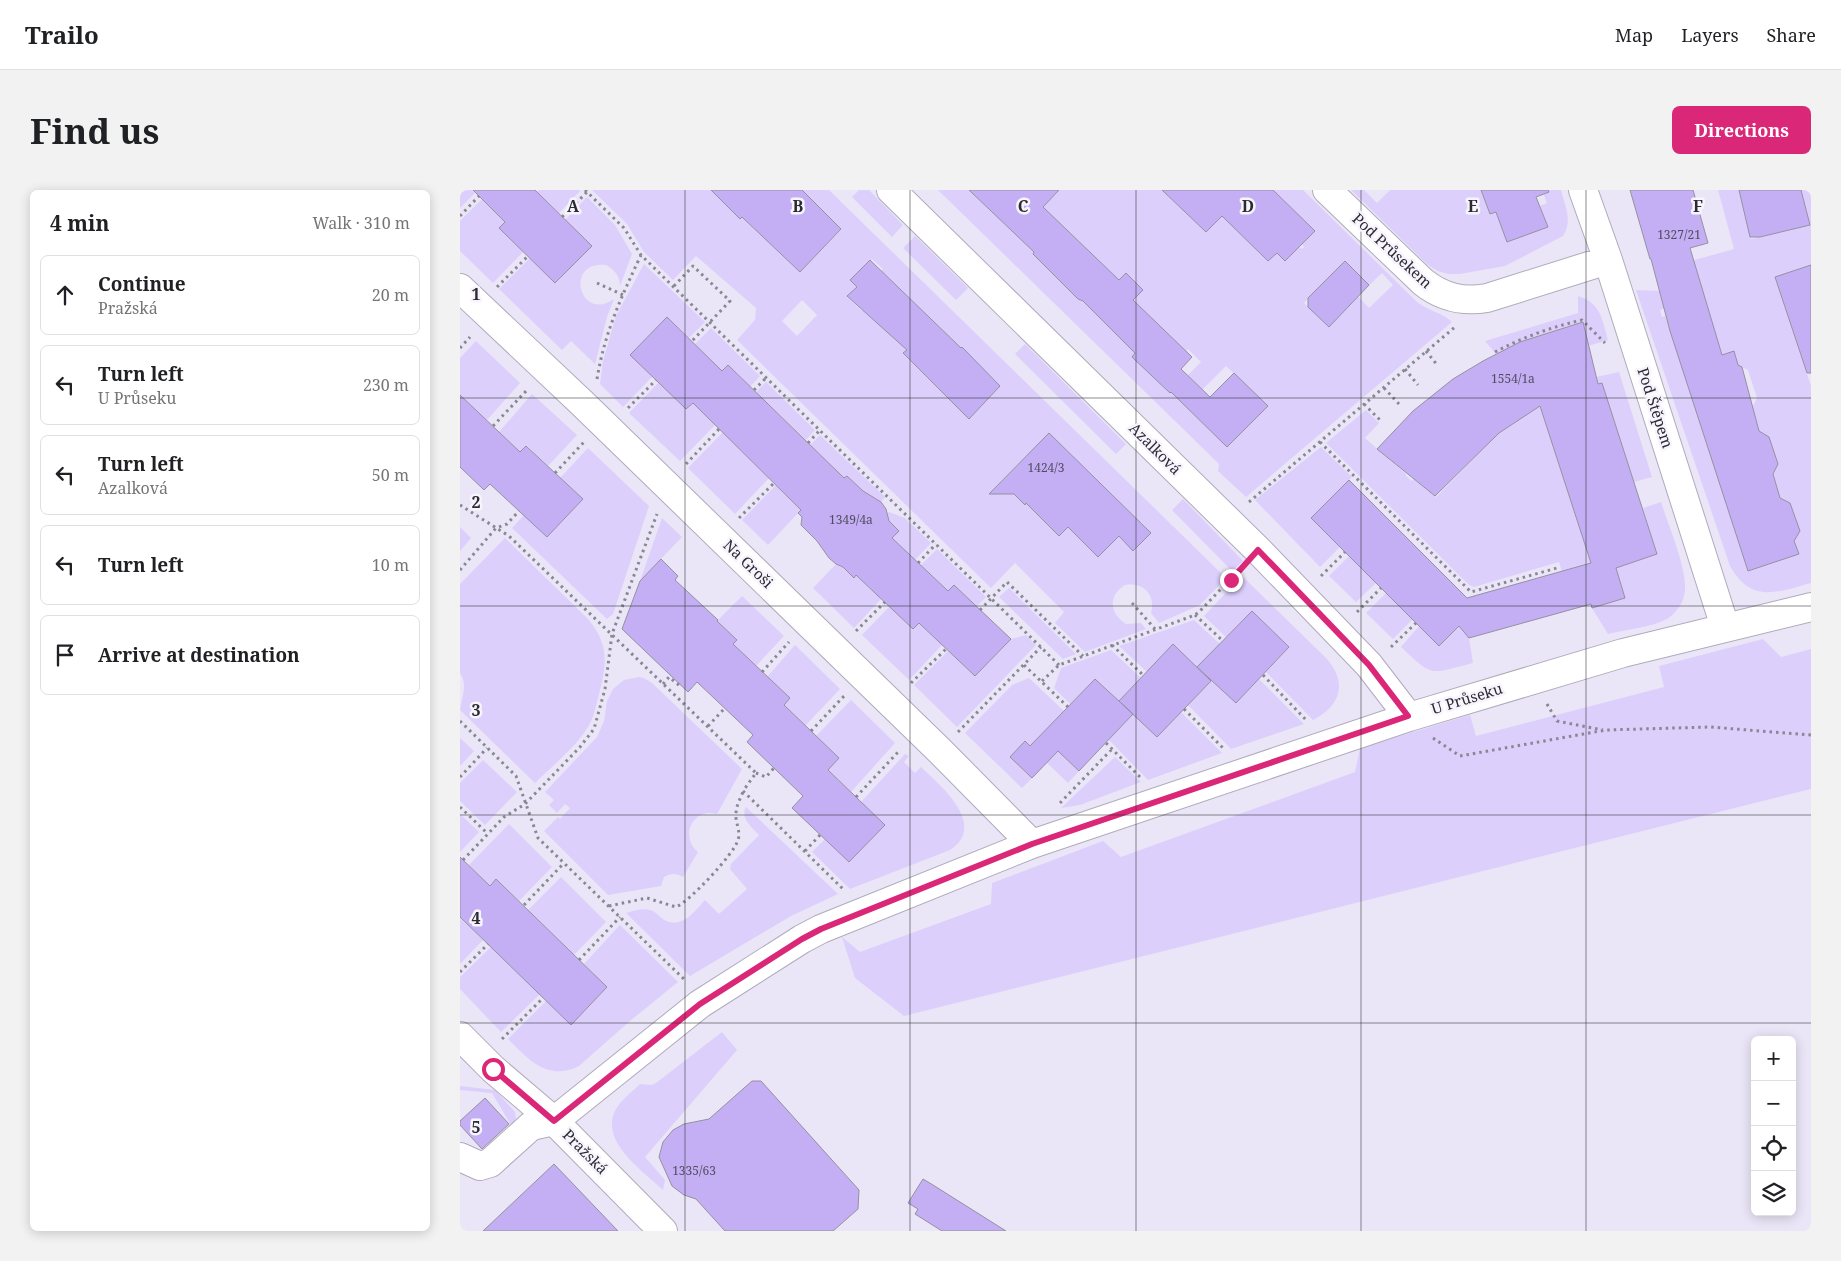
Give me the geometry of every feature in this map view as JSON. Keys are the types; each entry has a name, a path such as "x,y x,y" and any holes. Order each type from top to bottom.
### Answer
{"street":[{"name":"Azalková","path":"891,190 1258,550 1369,665 1408,716"},
{"name":"Pod Průsekem","path":"1327,190 1423,282 1439,294 1456,299 1487,298 1608,260"},
{"name":"Pod Štěpem","path":"1583,190 1608,260 1726,627"},
{"name":"Na Groši","path":"460,288 940,751 1032,844"},
{"name":"U Průseku","path":"554,1121 700,1004 802,939 821,929 1032,844 1408,716 1623,653 1811,607"},
{"name":"Pražská","path":"460,1036 493,1069 554,1121 662,1231"},
{"path":"460,1157 480,1166 485,1165 490,1163 531,1126 554,1121"}],"path":[{"path":"562,217 586,191 624,228 641,255 1059,665"},
{"path":"460,216 479,196"},
{"path":"596,388 606,336 641,255"},
{"path":"494,291 528,256"},
{"path":"674,286 693,266 730,301 692,341"},
{"path":"597,283 623,295"},
{"path":"1244,506 1460,323 1465,300"},
{"path":"1495,352 1521,338 1559,325 1582,320 1602,342"},
{"path":"460,348 474,332"},
{"path":"1426,351 1438,366"},
{"path":"1405,369 1418,385"},
{"path":"754,390 766,378"},
{"path":"622,414 656,380"},
{"path":"493,426 530,386"},
{"path":"1384,388 1399,404"},
{"path":"1364,404 1381,422"},
{"path":"680,470 720,429"},
{"path":"808,443 820,430"},
{"path":"555,473 586,440"},
{"path":"1320,442 1471,592 1557,568"},
{"path":"735,522 774,483"},
{"path":"460,505 509,536 756,772 766,777 774,768"},
{"path":"463,860 504,817 525,804 580,747 594,729 606,689 612,634 659,509"},
{"path":"460,570 496,528 506,524 518,511"},
{"path":"918,563 936,544"},
{"path":"1042,681 1059,665 1195,615 1258,550"},
{"path":"1319,578 1345,552"},
{"path":"980,610 1007,582 1083,656"},
{"path":"1355,614 1381,588"},
{"path":"852,635 885,602"},
{"path":"1132,604 1155,629"},
{"path":"1195,615 1223,641"},
{"path":"1388,649 1416,623"},
{"path":"762,672 793,638"},
{"path":"1112,645 1144,676"},
{"path":"956,734 1041,647"},
{"path":"907,687 946,649"},
{"path":"1024,664 1068,706"},
{"path":"1263,675 1313,727"},
{"path":"663,684 669,677 681,685"},
{"path":"1533,679 1557,721 1606,730"},
{"path":"811,731 849,691"},
{"path":"708,726 725,708"},
{"path":"1184,709 1225,750"},
{"path":"1408,716 1430,736 1460,756 1606,730 1710,727 1811,735"},
{"path":"460,721 516,776 538,838 688,983"},
{"path":"1106,743 1143,780"},
{"path":"856,797 905,745"},
{"path":"460,777 487,748"},
{"path":"1058,806 1112,749"},
{"path":"609,906 647,898 676,907 689,899 732,852 738,841 739,834 736,814 743,791 756,772"},
{"path":"743,791 849,894"},
{"path":"460,807 488,834"},
{"path":"805,851 820,835"},
{"path":"524,906 564,863"},
{"path":"579,960 620,917"},
{"path":"460,972 488,944"},
{"path":"502,1040 543,998"}],"shaded area":[{"path":"460,190 472,190 475,193 460,208"},
{"path":"539,190 580,191 559,213 537,192"},
{"path":"592,190 711,190 740,219 742,217 800,272 842,229 838,231 820,213 822,210 796,190 829,190 1226,578 1200,605 1159,623 1151,613 1152,601 1147,591 1138,586 1125,585 1119,589 1113,599 1116,615 1126,624 1141,623 1146,629 1085,652 1055,623 1064,612 1015,563 991,588 737,340 755,320 756,308 696,256 673,280 644,252 627,224","holes":["872,259 883,269 881,271 925,313 865,308 862,311 847,297 857,287 851,280","802,300 817,315 797,336 782,321","934,322 1000,386 969,419 903,354","1049,434 1073,457 1025,505 1014,494 1001,487 1001,481","1136,519 1098,556 1068,527","1141,522 1151,533 1134,551 1123,540"]},
{"path":"859,190 869,190 903,225 892,237 852,197"},
{"path":"938,190 969,190 1016,235 1055,194 1051,190 1172,190 1167,195 1206,232 1247,190 1303,190 1417,302 1452,322 1246,497 1218,471 1219,464","holes":["1285,202 1315,231 1302,244 1304,247 1302,249 1299,247 1285,261 1277,253","1062,225 1119,280 1126,273 1143,290 1108,325 1083,301 1078,299 1033,254","1345,261 1363,279 1349,294 1353,302 1329,327 1304,303","1382,273 1393,285 1369,308 1358,296","1188,349 1201,362 1170,393 1132,357 1186,351","1226,366 1267,406 1227,447 1186,406"]},
{"path":"1351,190 1364,190 1377,203 1390,190 1483,190 1481,191 1490,214 1496,212 1507,242 1548,227 1540,206 1547,203 1542,190 1561,190 1568,219 1563,236 1505,266 1460,274 1448,274 1428,265"},
{"path":"1718,190 1739,190 1751,239 1810,225 1801,190 1811,190 1811,265 1775,278 1811,386 1811,583 1776,592 1765,592 1747,586 1738,578 1730,566 1636,290 1660,291 1665,308 1660,310 1662,317 1665,316 1670,331 1691,261 1734,249","holes":["1734,352 1738,365 1748,370 1757,398 1752,408 1759,431 1769,437 1778,464 1773,475 1780,498 1790,503 1799,531 1794,541 1799,554 1748,571"]},
{"path":"587,197 615,225 632,254 620,286 616,274 606,265 593,266 585,272 581,280 581,289 585,297 592,303 602,304 614,299 607,317 595,364 571,341 562,350 499,289 530,258 556,283 591,246 565,220"},
{"path":"482,199 505,222 523,252 493,283 460,251 460,221"},
{"path":"915,236 968,288 956,300 903,248"},
{"path":"644,264 705,322 689,338 667,317 653,376 623,407 600,384 603,361 616,316"},
{"path":"1578,296 1586,299 1596,307 1602,319 1608,340 1588,346 1583,323 1520,342 1496,354 1485,341 1578,313"},
{"path":"711,328 760,376 750,387 728,365 722,371 695,344"},
{"path":"476,341 520,383 487,420 460,403 460,358"},
{"path":"1025,344 1126,444 1116,454 1015,354"},
{"path":"1619,372 1652,477 1634,482 1602,383 1598,384 1596,377"},
{"path":"659,382 686,409 693,403 715,425 680,461 629,413"},
{"path":"766,382 815,430 806,440 756,392"},
{"path":"532,394 577,435 548,466 527,446 520,452 499,432"},
{"path":"1539,403 1591,563 1562,572 1559,562 1474,587 1469,585 1326,443 1366,410 1379,423 1365,438 1412,481 1413,479 1436,497 1509,423 1511,425"},
{"path":"723,432 769,478 735,514 688,468"},
{"path":"820,435 885,497 881,502 863,491 847,476 842,480 838,472 810,445"},
{"path":"1321,447 1352,477 1311,518 1340,547 1320,567 1255,500"},
{"path":"588,448 649,506 613,614 607,619 512,528 524,515 547,537 583,499 560,478"},
{"path":"776,485 801,510 768,545 742,520"},
{"path":"1183,499 1243,561 1232,571 1172,510"},
{"path":"1661,502 1682,567 1685,586 1683,600 1675,613 1661,622 1608,634 1592,608 1625,598 1616,568 1657,554 1643,508"},
{"path":"889,512 905,518 931,543 915,560 892,538 899,531 888,520 887,514"},
{"path":"662,518 682,537 640,581"},
{"path":"460,527 471,538 460,551"},
{"path":"505,538 588,619 600,638 605,657 601,687 590,724 570,749 535,783 460,710 464,682 460,673 460,584"},
{"path":"937,549 986,597 977,606 954,585 948,591 921,565"},
{"path":"1349,556 1376,583 1356,602 1329,576"},
{"path":"836,564 843,567 854,578 856,575 881,599 854,628 813,588"},
{"path":"1242,576 1333,667 1339,684 1335,701 1330,708 1313,720 1266,672 1289,647 1252,611 1226,637 1204,616"},
{"path":"1009,588 1076,654 1063,659 999,597"},
{"path":"1386,593 1413,619 1393,639 1366,613"},
{"path":"742,596 784,636 756,666 733,644 737,640 717,621"},
{"path":"889,607 913,629 919,623 942,645 909,680 862,635"},
{"path":"1194,620 1220,644 1197,668 1147,672 1119,646"},
{"path":"1419,626 1459,626 1469,638 1473,663 1440,671 1427,669 1401,647"},
{"path":"1026,635 1036,645 957,727 914,685 948,651 975,676 1011,639"},
{"path":"1763,639 1781,657 1811,649 1811,789 904,1016 855,978 842,937 860,952 991,904 992,883 1103,841 1121,857 1355,772 1360,748 1470,715 1476,736 1664,687 1659,666"},
{"path":"795,645 840,689 805,726 784,705 767,677"},
{"path":"1111,650 1141,678 1119,701 1095,679 1070,704 1054,688 1061,668"},
{"path":"639,677 652,683 742,769 717,814 701,815 691,824 690,838 692,845 698,852 683,877 671,874 664,877 661,886 608,895 544,831 558,817 560,819 570,808 565,804 557,813 549,805 554,800 545,792 597,737 604,721 607,701 613,689 624,680"},
{"path":"1029,678 1064,711 1041,735 1079,771 1068,783 1025,742 1010,757 1032,778 1022,788 965,733 1012,685"},
{"path":"1259,679 1304,724 1231,749 1188,705 1211,680 1236,703"},
{"path":"851,700 895,743 851,792 828,770 816,736"},
{"path":"1181,712 1222,753 1148,780 1109,740 1133,714 1157,737"},
{"path":"460,738 474,751 460,766"},
{"path":"905,754 909,756 904,762 915,773 921,767 939,784 957,806 963,818 964,829 960,840 950,850 850,889 812,852 825,839 849,862 885,825 861,802"},
{"path":"1115,757 1141,782 1080,805 1061,808"},
{"path":"483,760 517,792 485,825 460,801 460,783"},
{"path":"746,807 838,894 791,916 690,976 626,913 647,909 672,923 688,917 705,900 719,914 747,889 730,869 731,864 759,835 746,819"},
{"path":"460,814 479,832 460,852"},
{"path":"509,824 552,867 519,901 496,879 490,886 469,865"},
{"path":"561,877 606,922 574,955 528,910"},
{"path":"460,918 483,940 460,964"},
{"path":"620,925 678,982 579,1066 558,1071 548,1070 539,1066 508,1039 546,1001 571,1025 607,987 584,964"},
{"path":"491,947 540,994 501,1032 460,989 460,977"},
{"path":"722,1032 737,1050 645,1157 665,1180 663,1190 625,1154 618,1144 613,1132 612,1121 616,1109 640,1084 652,1085 656,1083"},
{"path":"460,1086 495,1090 515,1112 516,1121 512,1127 492,1093 460,1090"}],"building":[{"path":"473,190 535,190 592,246 555,283 499,228 505,222"},
{"path":"711,190 802,190 841,229 800,272 742,217 740,219"},
{"path":"969,190 1059,190 1043,207 1119,280 1126,273 1143,290 1133,300 1192,357 1181,369 1210,397 1234,373 1268,406 1227,447 1132,357 1135,353"},
{"path":"1162,190 1273,190 1315,231 1285,261 1277,253 1268,261 1222,216 1206,232"},
{"path":"1481,190 1548,190 1549,192 1536,197 1548,227 1507,242 1496,212 1490,214"},
{"path":"1630,190 1693,190 1708,243 1690,248 1722,355 1734,351 1738,365 1742,367 1759,431 1769,437 1778,464 1773,474 1780,498 1790,503 1800,531 1794,541 1799,554 1748,571 1670,331"},
{"path":"1739,190 1801,190 1810,225 1760,237 1750,237"},
{"path":"870,260 962,347 1000,386 969,419 903,353 907,350 847,296 857,287 850,280"},
{"path":"1345,261 1369,285 1329,327 1308,307 1308,298"},
{"path":"1811,265 1811,373 1807,373 1775,277"},
{"path":"667,317 722,371 728,365 844,478 847,476 863,491 881,502 886,509 889,521 899,531 892,538 948,591 954,585 1011,639 975,676 919,623 913,629 856,575 854,578 843,567 829,558 817,541 801,525 802,517 798,513 801,510 693,403 686,409 630,355"},
{"path":"1583,322 1598,384 1602,383 1657,554 1616,568 1625,598 1592,608 1591,604 1469,638 1459,626 1439,646 1311,518 1349,480 1467,598 1591,563 1540,406 1499,433 1435,496 1377,449 1413,411 1453,379 1520,342"},
{"path":"460,395 520,452 526,446 583,499 547,537 490,484 484,490 460,467"},
{"path":"1049,433 1151,533 1133,551 1119,536 1098,557 1068,527 1059,536 1026,503 1025,505 1014,494 989,494"},
{"path":"661,559 678,576 675,580 737,640 733,644 790,698 784,705 839,758 828,770 885,825 849,862 792,808 803,796 747,742 753,735 697,682 688,692 622,629 640,581"},
{"path":"1252,611 1289,647 1236,703 1197,667"},
{"path":"1173,644 1211,681 1157,737 1119,701"},
{"path":"1095,679 1133,714 1079,771 1058,751 1032,778 1010,757 1025,741 1030,746"},
{"path":"460,857 490,886 496,879 607,987 571,1025 460,917"},
{"path":"752,1081 761,1081 859,1190 858,1209 833,1231 725,1231 696,1199 684,1195 672,1186 659,1157 663,1142 673,1130 684,1124 709,1119"},
{"path":"485,1098 509,1124 482,1149 460,1125 460,1121"},
{"path":"554,1164 618,1231 483,1231"},
{"path":"923,1179 1006,1231 942,1231 915,1214 918,1209 908,1203"}],"route":[{"path":"493,1069 554,1121 700,1004 802,939 821,929 1032,844 1408,716 1369,665 1258,550 1231,580"}]}
